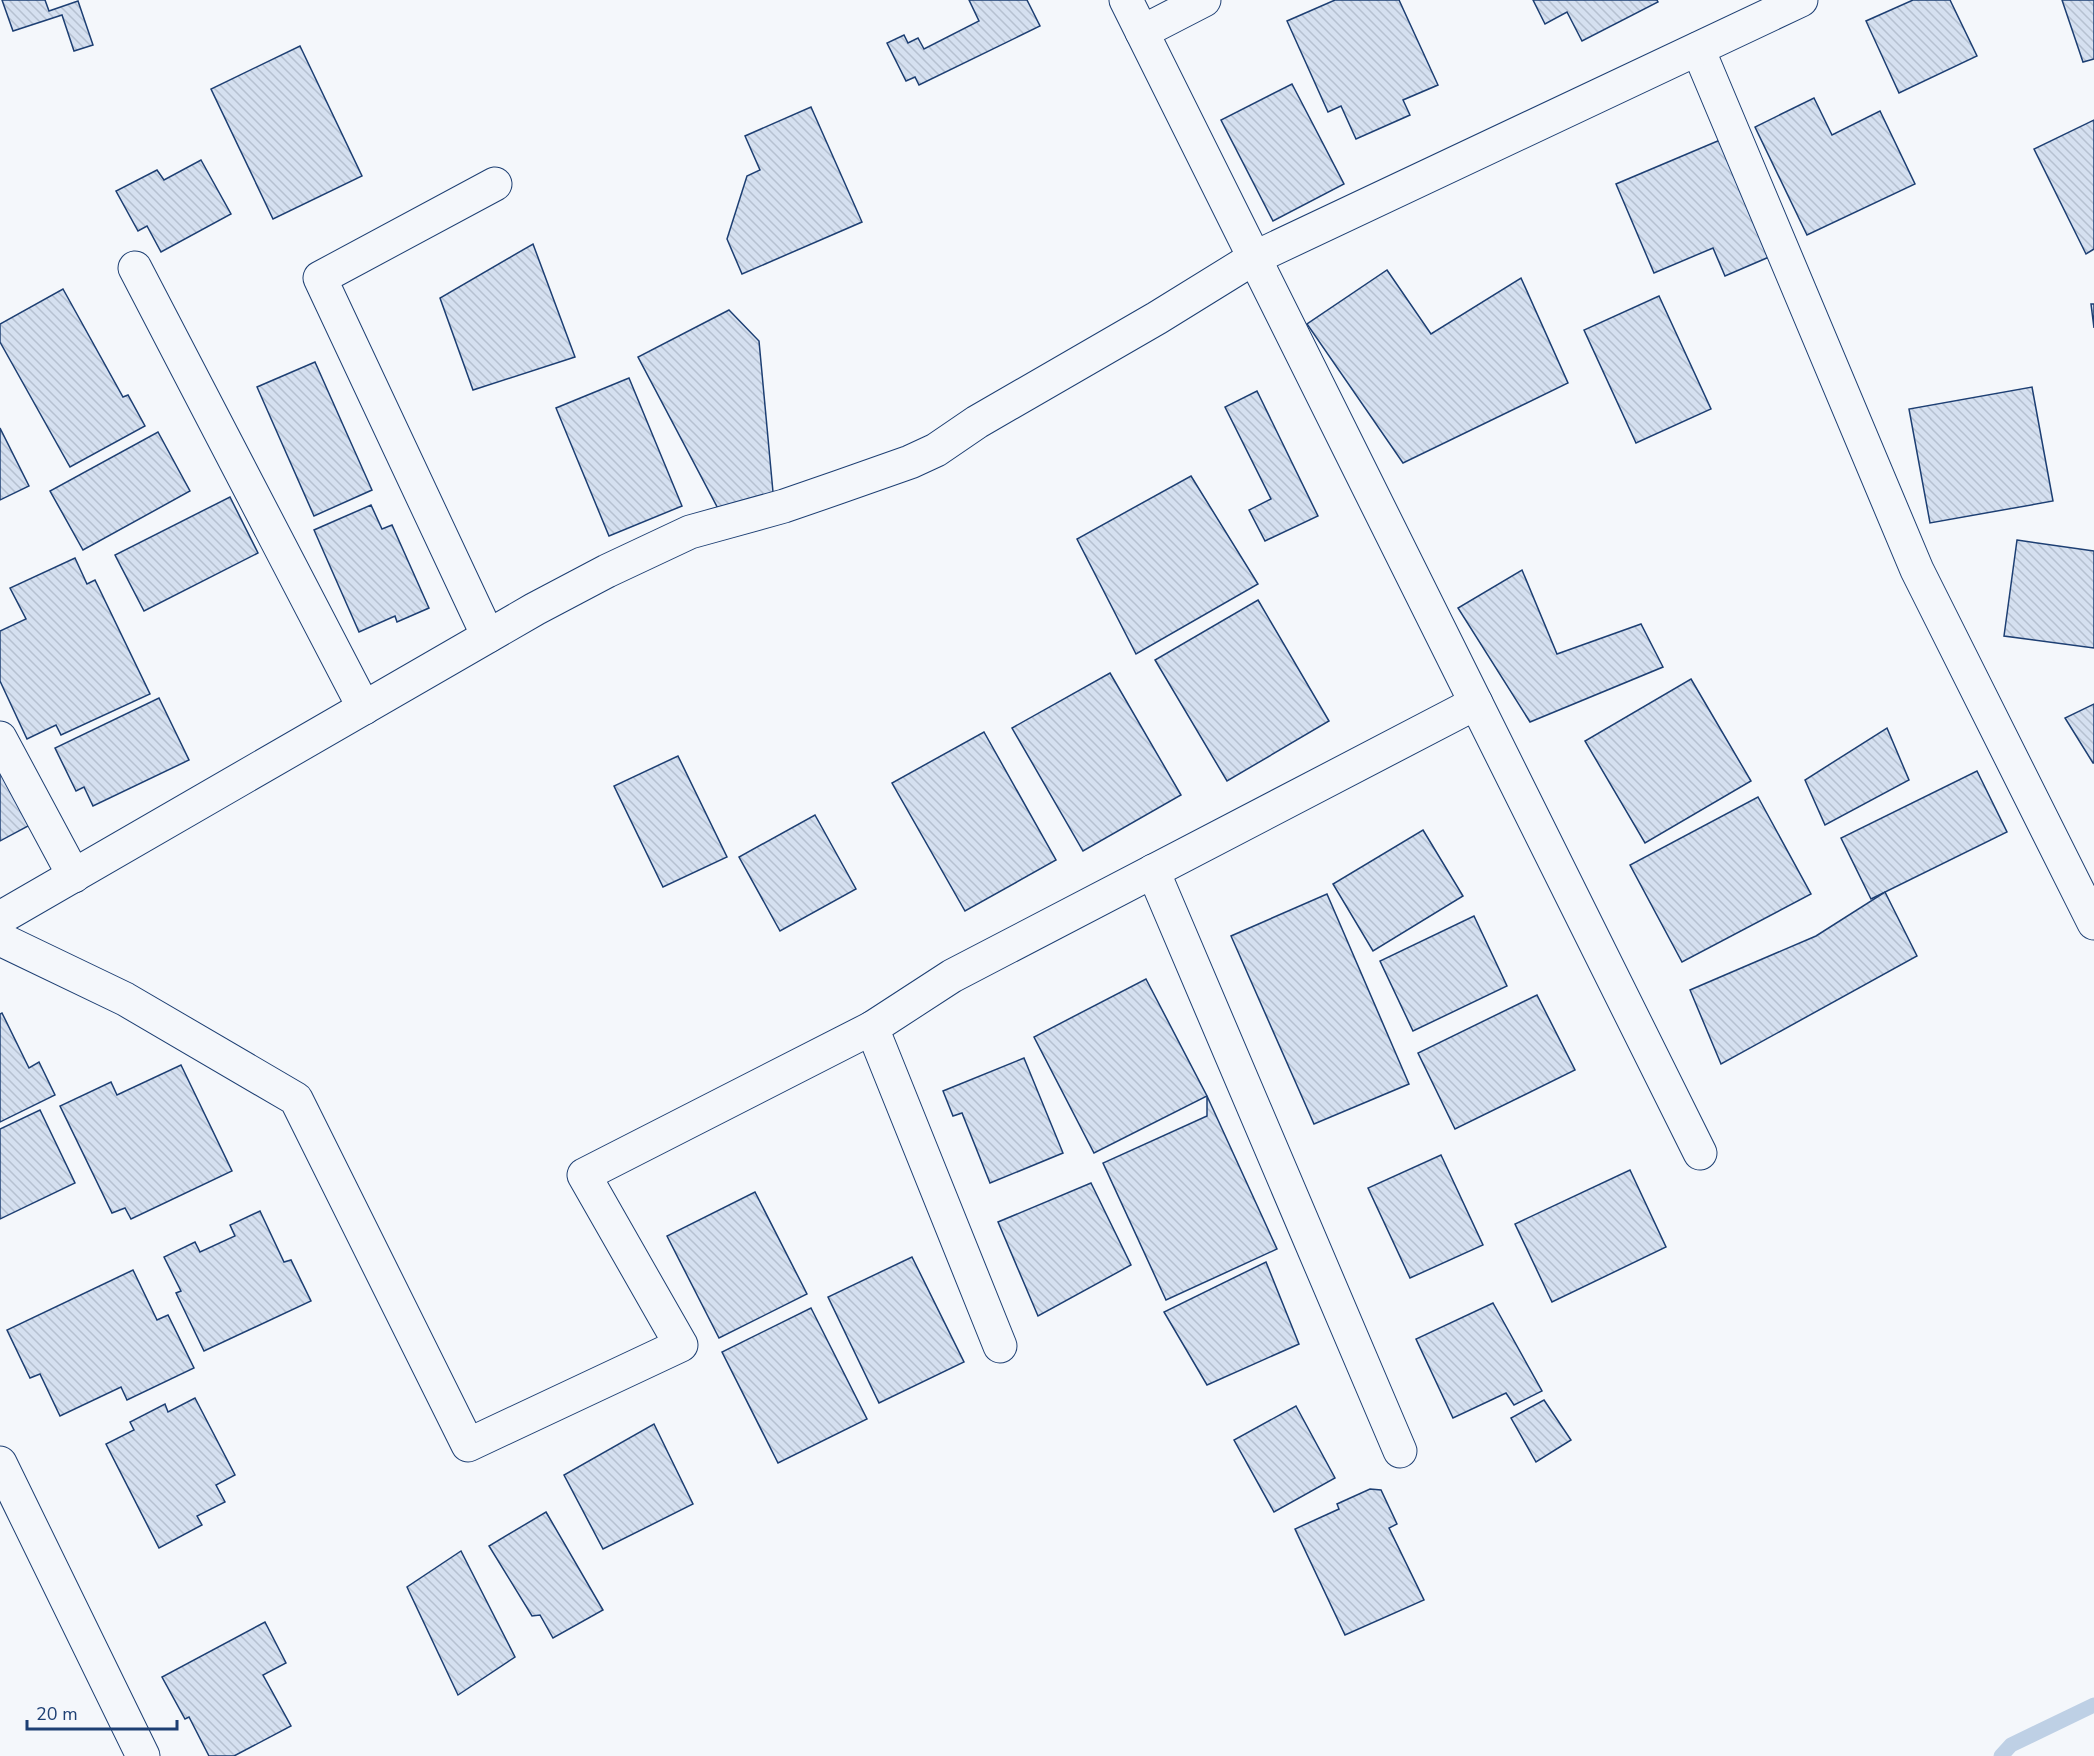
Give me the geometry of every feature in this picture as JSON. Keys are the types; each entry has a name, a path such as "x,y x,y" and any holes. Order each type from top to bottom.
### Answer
{"street":[{"path":"1126,0 1700,1153"},
{"path":"1142,32 1204,0"},
{"path":"0,918 488,636 607,571 690,532 828,491 910,462 936,450 977,422 1157,318 1254,258 1801,0"},
{"path":"1698,49 1917,570 2094,923"},
{"path":"488,636 320,278 495,184"},
{"path":"135,268 364,708"},
{"path":"0,939 125,999 296,1099 468,1445 681,1345 584,1175 872,1028 952,976 1476,703"},
{"path":"0,738 74,876"},
{"path":"1153,871 1400,1451"},
{"path":"872,1028 999,1346"},
{"path":"0,1463 143,1756"}],"building":[{"path":"2,0 45,0 49,11 78,1 93,45 74,51 62,15 13,31"},
{"path":"969,0 1027,0 1040,26 919,85 915,77 906,81 887,43 904,35 908,43 918,38 924,49 979,21"},
{"path":"1335,0 1399,0 1438,85 1403,100 1410,115 1356,139 1341,106 1328,112 1287,21"},
{"path":"1533,0 1657,0 1658,2 1582,41 1567,12 1545,24"},
{"path":"1913,0 1950,0 1977,56 1899,93 1866,21"},
{"path":"2062,0 2094,0 2094,59 2083,62"},
{"path":"300,46 362,176 273,219 211,89"},
{"path":"1292,84 1344,184 1273,221 1221,120"},
{"path":"1814,98 1832,135 1880,111 1915,184 1807,235 1755,127"},
{"path":"811,107 862,222 742,274 727,239 747,176 760,170 745,136"},
{"path":"2094,120 2094,249 2086,254 2034,149"},
{"path":"1720,140 1769,257 1725,276 1713,248 1654,273 1616,184"},
{"path":"201,160 231,214 161,252 147,226 138,231 116,191 157,170 164,180"},
{"path":"533,244 575,357 473,390 440,298"},
{"path":"1387,270 1431,334 1521,278 1568,383 1403,463 1307,324"},
{"path":"63,289 123,397 128,395 145,426 70,467 0,342 0,324"},
{"path":"1659,296 1711,409 1636,443 1584,330"},
{"path":"2091,304 2094,304 2094,328"},
{"path":"729,310 759,341 773,492 723,518 638,357"},
{"path":"315,362 372,490 314,516 257,387"},
{"path":"629,378 682,506 609,536 556,408"},
{"path":"2032,387 2053,501 1930,523 1909,409"},
{"path":"1257,391 1318,516 1265,541 1249,510 1271,499 1225,407"},
{"path":"0,428 29,486 0,500"},
{"path":"158,432 190,491 83,550 50,491"},
{"path":"1191,476 1258,584 1136,654 1077,539"},
{"path":"230,497 258,553 144,611 115,555"},
{"path":"371,505 382,529 392,525 429,608 397,622 395,616 359,632 314,530"},
{"path":"2017,540 2094,551 2094,648 2004,636"},
{"path":"75,558 87,584 95,580 150,694 61,735 56,725 27,739 0,681 0,631 26,619 10,588"},
{"path":"1522,570 1557,654 1641,624 1663,667 1530,722 1458,608"},
{"path":"1258,600 1329,721 1227,781 1155,660"},
{"path":"1110,673 1181,795 1083,851 1012,728"},
{"path":"1691,679 1751,781 1645,843 1585,741"},
{"path":"159,698 189,760 93,806 84,787 76,791 55,748"},
{"path":"2094,704 2094,763 2093,763 2065,718"},
{"path":"1887,728 1909,780 1825,825 1805,780"},
{"path":"984,732 1056,860 965,911 892,783"},
{"path":"678,756 727,857 663,887 614,786"},
{"path":"0,769 30,825 0,841"},
{"path":"1977,771 2007,832 1871,899 1841,838"},
{"path":"1758,797 1811,894 1682,962 1630,865"},
{"path":"815,815 856,889 780,931 739,857"},
{"path":"1423,830 1463,896 1373,951 1333,884"},
{"path":"1885,892 1917,956 1721,1064 1690,990 1816,936"},
{"path":"1327,894 1409,1084 1314,1124 1231,936"},
{"path":"1474,916 1507,986 1413,1031 1380,961"},
{"path":"1146,979 1207,1096 1094,1153 1034,1037"},
{"path":"1537,995 1575,1070 1455,1129 1418,1053"},
{"path":"2,1013 29,1068 39,1062 55,1095 0,1122 0,1014"},
{"path":"1024,1058 1063,1153 990,1183 962,1113 953,1116 943,1091"},
{"path":"181,1065 232,1171 131,1219 125,1208 112,1213 60,1106 111,1082 117,1095"},
{"path":"1207,1096 1277,1249 1166,1300 1103,1163 1207,1116"},
{"path":"40,1110 75,1183 0,1219 0,1129"},
{"path":"1441,1155 1483,1245 1410,1278 1368,1188"},
{"path":"1630,1170 1666,1247 1552,1302 1515,1224"},
{"path":"1091,1183 1131,1265 1038,1316 998,1222"},
{"path":"755,1192 807,1294 719,1338 667,1236"},
{"path":"260,1211 284,1262 291,1260 311,1301 204,1351 176,1293 181,1291 164,1257 195,1242 200,1252 235,1236 230,1225"},
{"path":"912,1257 964,1362 879,1403 828,1297"},
{"path":"1266,1262 1299,1344 1207,1385 1164,1312"},
{"path":"133,1270 157,1320 168,1315 194,1368 127,1400 121,1387 60,1416 40,1374 30,1378 7,1330"},
{"path":"1493,1303 1542,1391 1514,1405 1506,1393 1453,1418 1416,1339"},
{"path":"811,1308 867,1419 778,1463 722,1352"},
{"path":"195,1398 235,1475 216,1485 225,1502 197,1516 202,1525 159,1548 106,1444 134,1430 130,1422 165,1404 168,1412"},
{"path":"1544,1400 1571,1440 1536,1462 1511,1418"},
{"path":"1296,1406 1335,1478 1274,1512 1234,1440"},
{"path":"654,1424 693,1504 603,1549 564,1475"},
{"path":"1370,1489 1381,1490 1397,1524 1389,1528 1424,1600 1345,1635 1295,1529 1339,1509 1337,1504"},
{"path":"546,1512 603,1610 553,1638 540,1615 532,1616 489,1546"},
{"path":"461,1551 515,1657 458,1695 407,1587"},
{"path":"265,1622 286,1663 263,1675 291,1726 234,1756 209,1756 189,1717 185,1719 162,1677"}],"waterway":[{"path":"2001,1756 2011,1745 2094,1705"}]}
